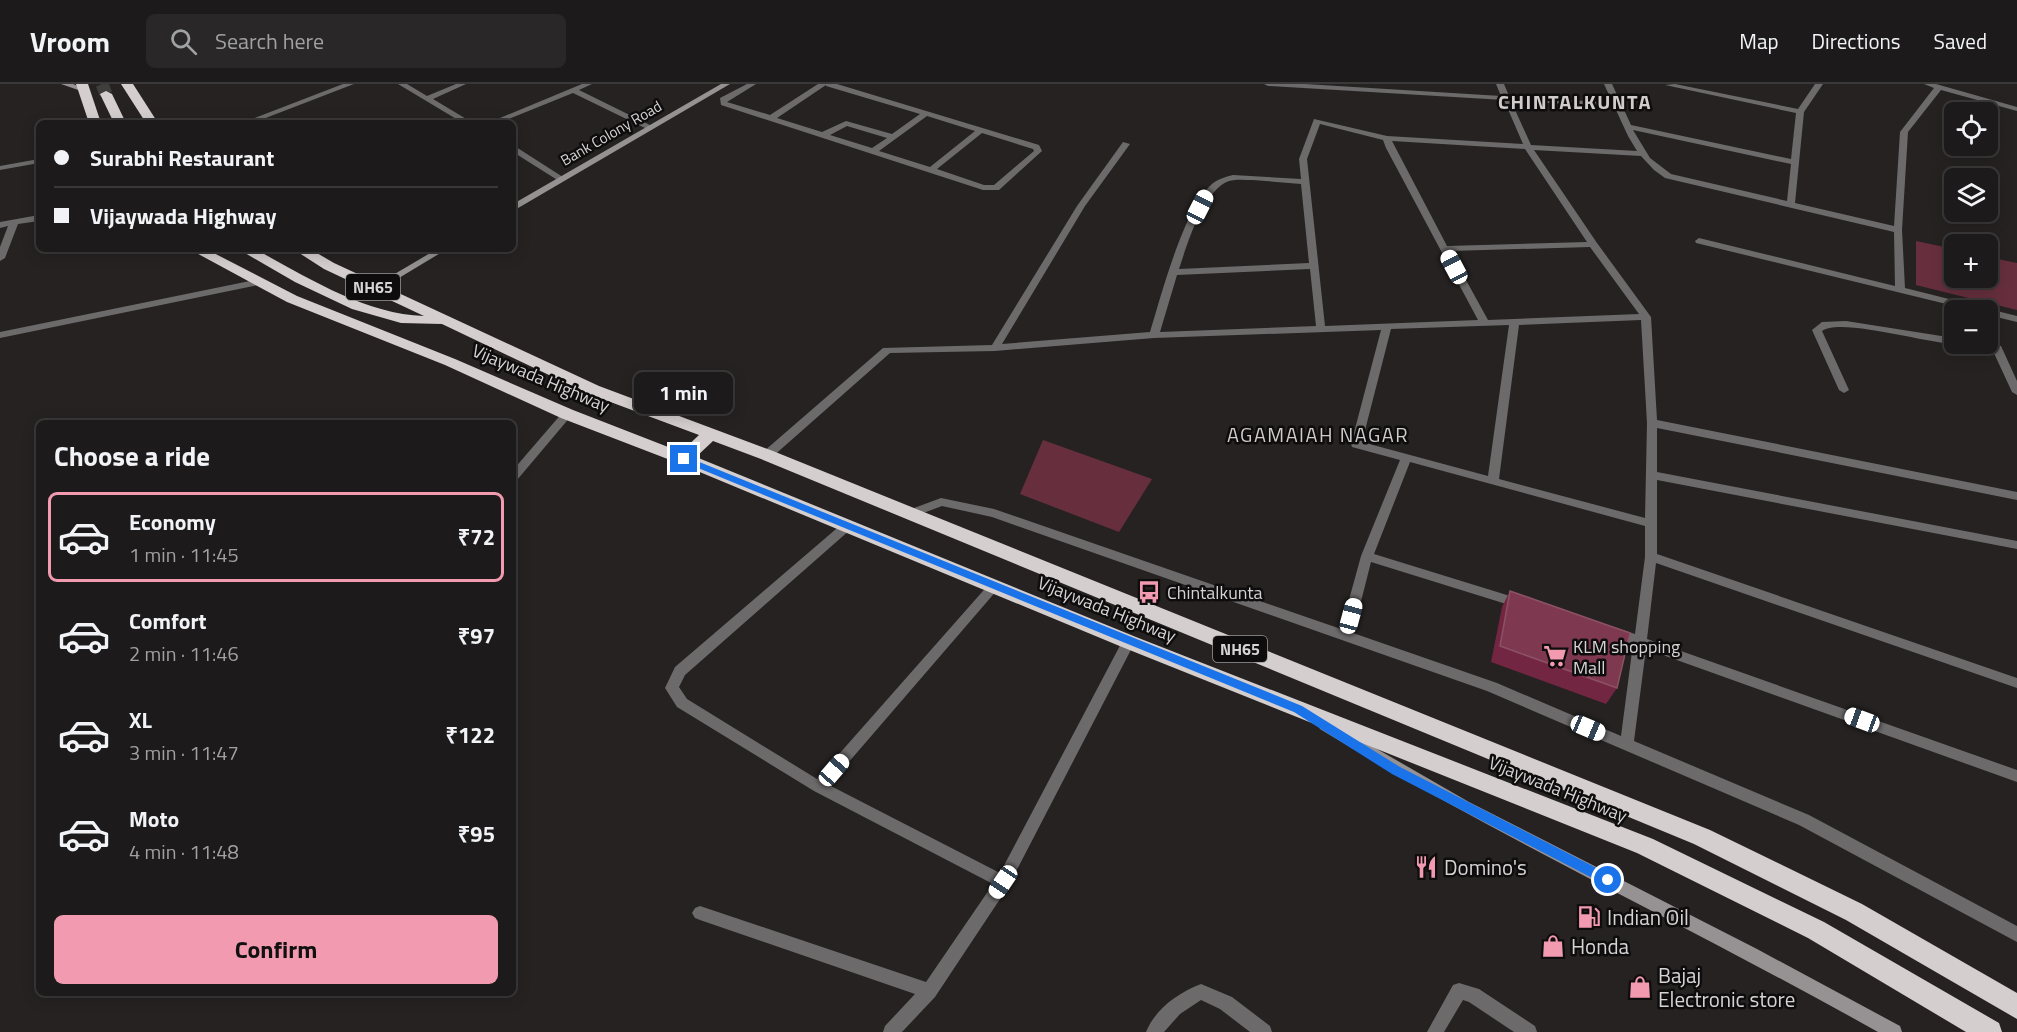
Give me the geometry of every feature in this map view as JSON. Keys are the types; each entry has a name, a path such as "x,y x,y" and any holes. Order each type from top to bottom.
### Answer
{"highway":[{"path":"127,84 150,120"},
{"path":"83,87 94,120"},
{"path":"106,94 119,120"},
{"name":"Vijaywada Highway","path":"202,252 260,282 567,414 684,459 1129,642 1645,846 1816,930 1990,1032"},
{"path":"251,252 302,279 379,313 398,318 448,322"},
{"name":"Vijaywada Highway","path":"306,252 376,288 594,390 767,455 1702,837 1854,912 2017,1007"},
{"path":"684,459 710,434"}],"street":[{"path":"65,84 83,87"},
{"path":"254,120 350,84"},
{"path":"402,84 464,120"},
{"path":"426,99 462,84"},
{"path":"499,120 588,84"},
{"name":"Bank Colony Road","path":"516,206 726,84"},
{"path":"752,84 723,100 724,103 932,170 996,188 1038,151 1036,147 829,84"},
{"path":"771,118 823,84"},
{"path":"1268,84 1600,104"},
{"path":"1500,84 1528,147 1593,244 1646,317 1652,423 1651,557 1627,745"},
{"path":"1608,84 1642,154 1653,168 1668,176 1898,230"},
{"path":"1791,205 1800,112 1819,84"},
{"path":"1928,84 2017,109"},
{"path":"1670,85 1800,112"},
{"path":"1900,291 1898,230 1904,132 1939,87"},
{"path":"573,90 650,127"},
{"path":"873,151 925,114"},
{"path":"1321,330 1303,159 1317,121 1388,138 1642,154"},
{"path":"823,135 846,123 893,137"},
{"path":"1629,127 1795,162"},
{"path":"932,170 981,130"},
{"path":"1388,138 1390,148 1485,324"},
{"path":"995,348 1081,206 1126,144"},
{"path":"516,151 562,179"},
{"path":"0,168 36,162"},
{"path":"1154,335 1173,272 1209,188 1225,179 1304,182"},
{"path":"0,225 36,219"},
{"path":"0,258 14,223"},
{"path":"1699,241 1944,301"},
{"path":"1443,249 1593,244"},
{"path":"376,288 437,252"},
{"path":"1173,272 1315,266"},
{"path":"0,335 260,282"},
{"path":"1998,314 2017,319"},
{"path":"767,455 888,350 995,348 1154,335 1386,329 1646,317"},
{"path":"1493,481 1514,323"},
{"path":"1844,390 1817,330 1825,324 1846,324 1944,339"},
{"path":"1386,329 1356,444 1652,525"},
{"path":"1998,350 2017,392"},
{"path":"516,474 567,414"},
{"path":"1652,423 2017,496"},
{"path":"1346,636 1367,556 1406,458"},
{"path":"1652,475 2017,545"},
{"path":"910,514 941,502 994,513 1492,687 1804,820 2017,934"},
{"path":"847,526 680,671 672,688 682,704 819,787 1003,882"},
{"path":"1367,556 1538,609"},
{"path":"1651,557 2017,683"},
{"path":"819,787 994,586"},
{"path":"1606,630 1640,640 2017,776"},
{"path":"891,1032 929,991 1003,882 1129,642"},
{"path":"1298,709 1406,776 1802,979 1894,1032"},
{"path":"700,913 929,991"},
{"path":"1435,1032 1459,991 1473,995 1529,1032"},
{"path":"1154,1032 1166,1014 1180,1001 1201,993 1226,1003 1264,1032"}],"shaded area":[{"path":"1916,241 1944,247 1944,288 1998,288 1998,259 2017,263 2017,310 1998,305 1998,300 1977,300 1916,285"},
{"path":"1043,440 1152,479 1119,532 1020,494"}],"building":[{"name":"KLM shopping Mall","path":"1510,591 1630,633 1617,688 1500,646"}],"tunnel":[{"path":"102,84 106,94"}],"place":[{"name":"Chintalkunta","path":"1149,592"},
{"name":"KLM shopping Mall","path":"1555,656"},
{"name":"Domino's","path":"1426,867"},
{"name":"Indian Oil","path":"1589,917"},
{"name":"Honda","path":"1553,946"},
{"name":"Bajaj Electronic store","path":"1640,987"}],"district":[{"name":"CHINTALKUNTA","path":"1575,101"},
{"name":"AGAMAIAH NAGAR","path":"1318,434"}],"route":[{"path":"684,459 1298,709 1396,770 1498,825 1608,880"}]}
